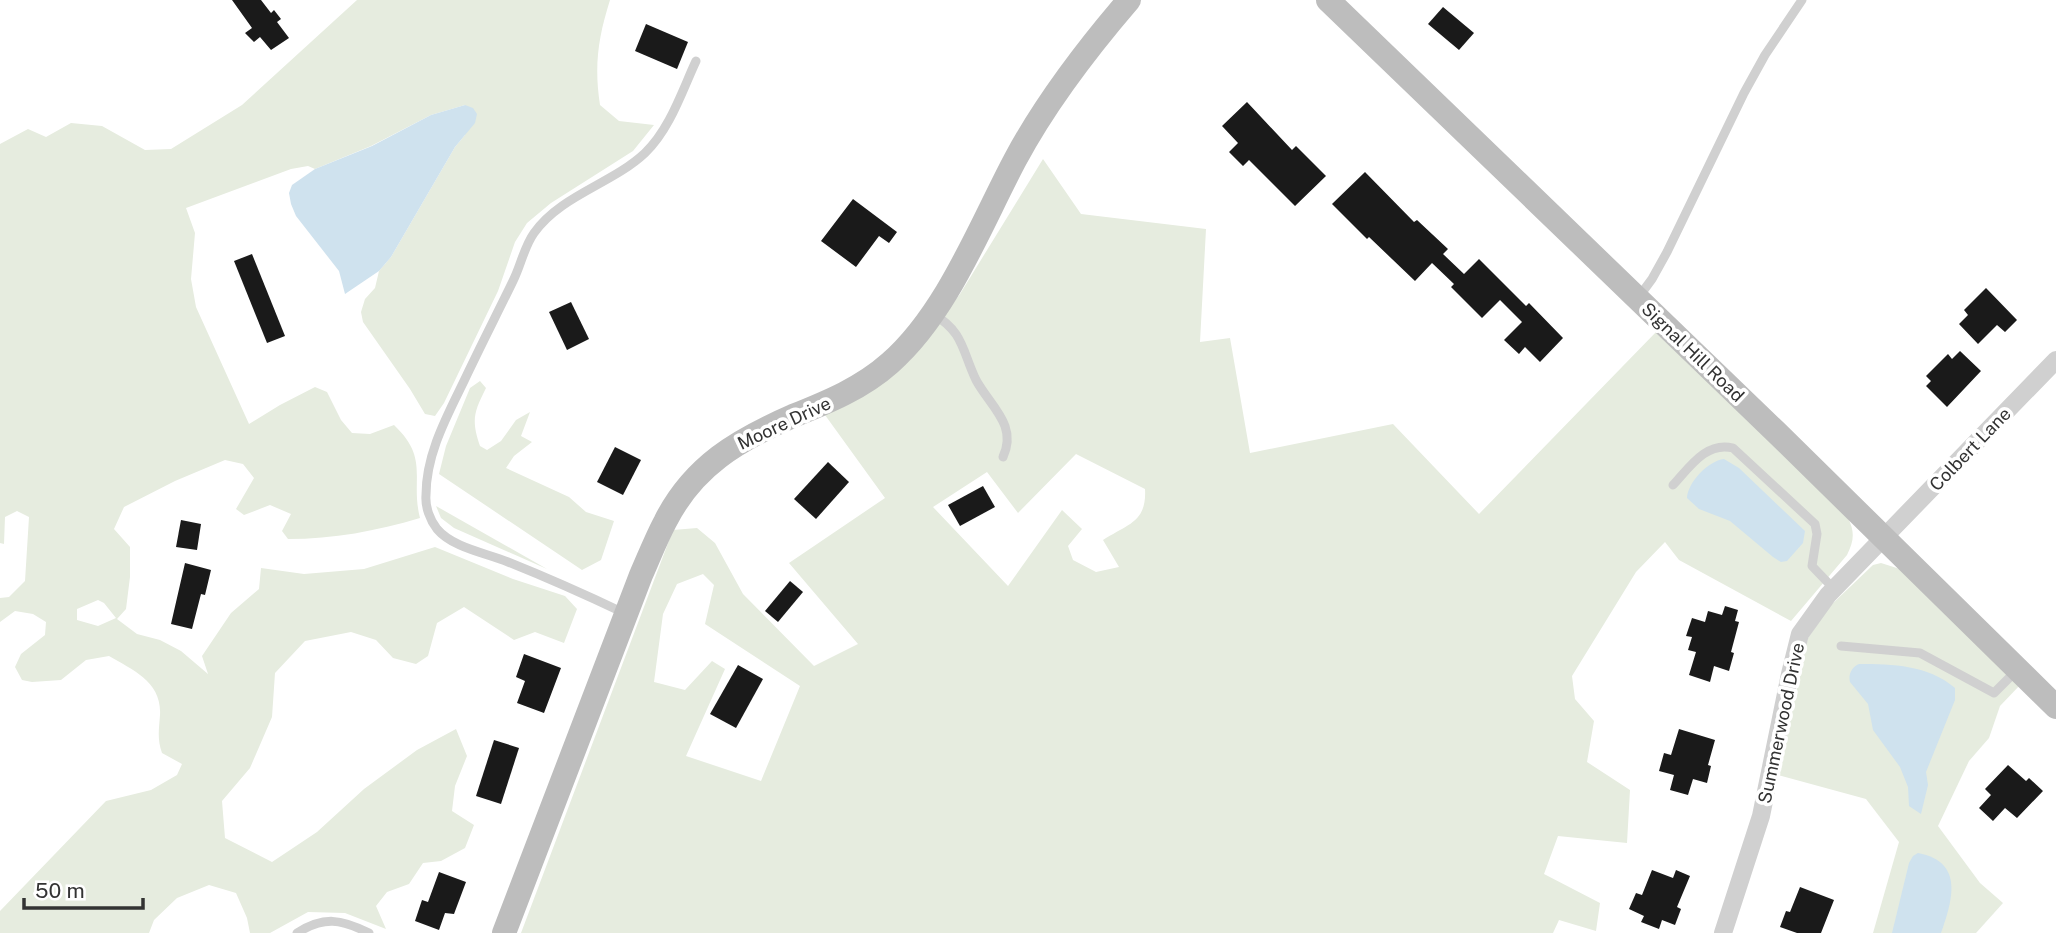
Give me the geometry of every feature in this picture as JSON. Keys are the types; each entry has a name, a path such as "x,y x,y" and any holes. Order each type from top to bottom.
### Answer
{"main road":[{"name":"Moore Drive","path":"504,933 626,614 665,521 697,476 718,457 740,441 869,380 911,341 963,264 1015,159 1040,117 1098,36 1129,0"},
{"name":"Signal Hill Road","path":"1328,0 2056,707"}],"street":[{"name":"Colbert Lane","path":"1883,537 2056,360"},
{"name":"Summerwood Drive","path":"1723,933 1761,816 1800,634 1834,589 1883,537"}],"lane":[{"path":"1637,299 1667,252 1744,93 1765,55 1802,0"},
{"path":"626,614 574,589 450,540 432,522 426,507 425,493 433,454 445,421 534,232 547,219 590,188 647,152 667,122 696,61"},
{"path":"932,313 954,329 976,379 1003,419 1007,440 1003,457"},
{"path":"1673,485 1702,454 1714,447 1733,448 1750,456 1815,524 1818,534 1812,566 1834,589"},
{"path":"1841,646 1920,653 1994,693 2017,670"},
{"path":"297,933 313,923 332,920 369,933"}],"shaded area":[{"path":"357,0 610,0 598,52 600,105 619,121 654,125 633,151 551,203 527,223 515,242 498,291 444,403 435,416 425,414 363,322 361,312 365,299 375,288 379,271 391,257 455,147 465,135 465,105 431,115 371,146 315,169 308,166 291,169 186,208 195,233 191,279 196,307 249,424 315,387 327,392 341,420 352,433 370,434 394,425 412,448 417,470 417,504 420,518 355,533 288,539 282,531 291,514 270,505 244,515 236,509 254,478 243,464 225,460 124,507 114,529 130,547 130,577 126,609 117,619 137,634 160,640 181,651 208,674 202,656 231,613 259,589 261,568 304,574 364,569 435,547 513,579 565,596 577,609 564,643 535,632 514,640 464,607 437,623 428,656 416,664 393,658 376,640 351,632 305,641 275,673 272,717 250,768 222,801 225,838 272,862 317,832 364,789 417,750 456,729 467,756 455,786 452,811 474,825 465,848 441,861 423,863 409,884 387,892 376,906 386,929 345,913 308,912 270,933 250,933 247,918 236,893 209,885 177,898 154,920 149,933 0,933 0,911 106,801 151,790 177,775 182,764 162,753 159,739 159,704 156,694 144,678 109,656 86,660 61,680 22,680 15,667 21,654 45,635 46,622 33,614 15,611 0,622 0,598 9,597 25,581 29,517 17,511 5,517 4,544 0,543 0,144 28,129 46,137 71,123 102,126 145,150 171,149 242,105","holes":["98,600 104,603 116,618 98,626 77,620 77,609"]},
{"path":"1043,159 1081,214 1206,229 1200,342 1230,338 1250,453 1393,424 1479,514 1657,331 1848,518 1853,532 1851,545 1847,555 1791,621 1679,560 1665,542 1636,572 1572,676 1575,699 1594,721 1587,762 1630,790 1627,843 1558,836 1544,874 1600,903 1596,931 1559,920 1553,933 521,933 673,530 697,528 715,543 743,594 814,666 858,644 789,563 885,498 825,415 910,360 960,294","holes":["1076,454 1145,489 1143,509 1139,515 1128,526 1103,540 1119,567 1096,572 1073,560 1068,546 1082,529 1062,510 1008,586 933,507 987,472 1018,513","703,574 714,585 705,624 800,686 761,781 686,756 725,669 712,661 685,690 654,682 663,614 677,584"]},
{"path":"480,381 486,388 475,416 475,429 480,446 487,450 501,441 516,420 530,412 521,436 532,442 514,456 506,468 569,497 586,512 614,521 601,560 582,570 439,474 446,446 470,388"},
{"path":"436,506 547,569 454,528 441,518"},
{"path":"1881,563 1903,570 2020,685 2000,706 1989,738 1969,761 1938,826 1980,883 2003,903 1976,933 1873,933 1899,842 1866,799 1778,775 1808,638 1829,607 1873,565"}],"water":[{"path":"465,105 473,108 477,114 475,123 455,147 391,257 379,271 345,294 339,271 296,216 289,193 292,185 315,169 372,146 431,115"},
{"path":"1724,459 1739,468 1805,531 1803,543 1787,561 1781,562 1773,557 1730,521 1699,509 1687,498 1691,485 1700,473"},
{"path":"1859,664 1922,670 1945,680 1955,688 1955,700 1926,772 1928,785 1921,814 1909,806 1908,787 1900,767 1873,730 1868,704 1850,682 1851,671"},
{"path":"1918,853 1933,858 1943,865 1949,874 1951,896 1945,921 1941,933 1892,933 1909,863"}],"building":[{"path":"232,0 261,0 271,13 274,10 281,19 277,22 289,38 271,50 260,37 254,42 245,33 252,28"},
{"path":"1443,7 1474,33 1459,50 1428,24"},
{"path":"646,24 688,42 677,69 635,51"},
{"path":"1247,102 1292,150 1296,146 1326,176 1295,206 1249,160 1243,166 1229,152 1238,143 1222,126"},
{"path":"1365,172 1414,222 1417,220 1448,249 1443,254 1464,274 1479,259 1526,306 1529,303 1563,338 1540,362 1525,347 1519,354 1504,340 1522,322 1500,300 1482,318 1451,287 1454,284 1432,263 1415,281 1332,204"},
{"path":"853,199 897,232 889,243 879,236 856,267 821,241"},
{"path":"252,254 285,336 267,343 234,261"},
{"path":"1986,288 2017,320 2005,332 1997,325 1978,344 1959,324 1968,315 1964,310"},
{"path":"571,302 589,339 567,350 549,312"},
{"path":"1960,351 1981,371 1947,407 1926,386 1931,381 1926,376 1948,354 1952,359"},
{"path":"615,447 641,460 623,495 597,482"},
{"path":"828,462 849,482 816,519 794,499"},
{"path":"983,486 995,507 960,526 948,505"},
{"path":"181,520 201,524 197,550 176,547"},
{"path":"185,563 211,570 205,595 201,594 192,629 171,624"},
{"path":"790,581 803,592 778,622 765,611"},
{"path":"1725,606 1738,610 1735,621 1739,622 1729,671 1714,666 1710,682 1689,675 1696,652 1688,650 1692,637 1686,636 1692,618 1705,622 1708,611 1722,615"},
{"path":"524,654 561,668 544,713 517,703 525,681 516,677"},
{"path":"738,665 763,679 736,728 710,714"},
{"path":"1679,729 1715,740 1708,765 1711,766 1707,783 1693,779 1688,795 1670,790 1674,775 1659,771 1664,753 1671,755"},
{"path":"494,740 519,748 501,804 476,796"},
{"path":"2008,765 2026,781 2029,778 2043,791 2017,818 2005,808 1993,821 1979,808 1991,795 1985,789"},
{"path":"1652,870 1673,878 1676,870 1690,876 1677,907 1681,909 1675,925 1662,920 1659,929 1641,922 1644,916 1629,909 1636,893 1642,895"},
{"path":"439,872 466,882 454,914 445,913 439,930 415,921 422,900 428,902"},
{"path":"1800,887 1834,900 1821,933 1797,933 1780,927 1786,911 1790,912"}]}
